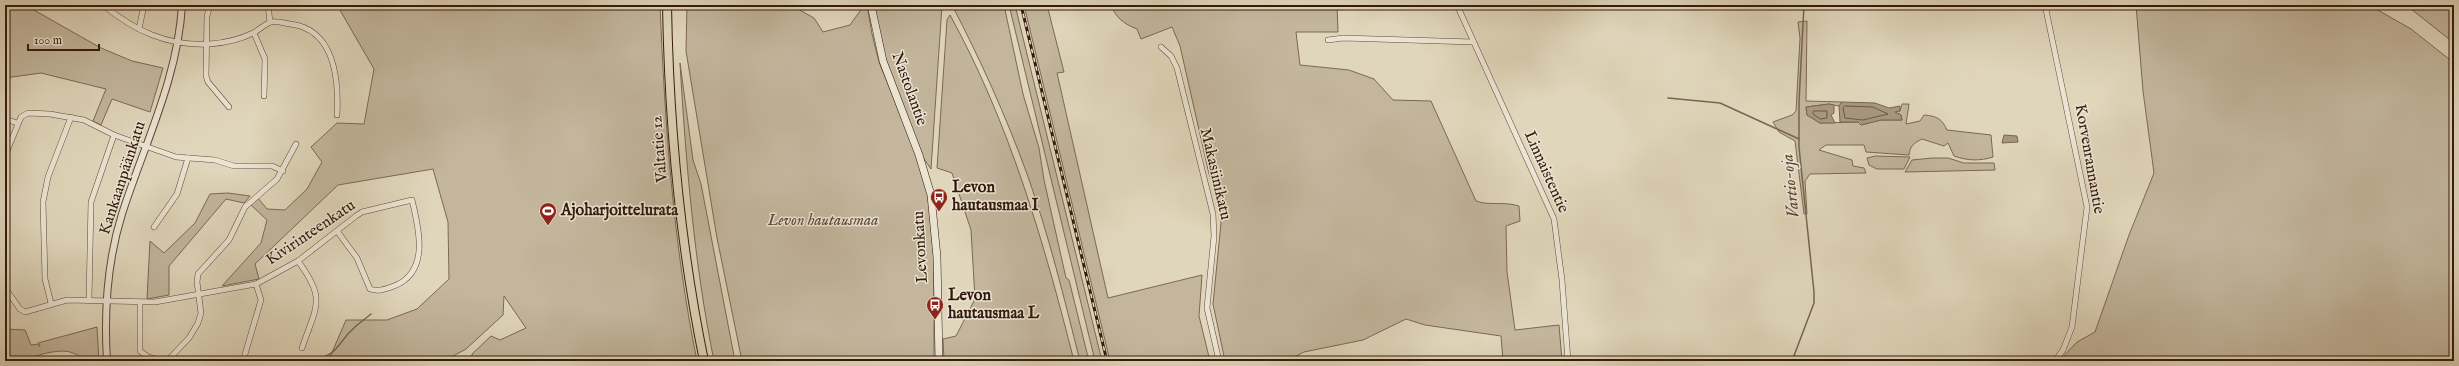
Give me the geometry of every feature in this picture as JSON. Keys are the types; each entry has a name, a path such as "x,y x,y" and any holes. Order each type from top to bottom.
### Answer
{"highway":[{"name":"Valtatie 12","path":"667,5 671,115 680,206 692,297 704,361"}],"main road":[{"name":"Nastolantie","path":"871,5 883,61 928,180"},
{"name":"Levonkatu","path":"928,180 934,209 937,257 939,361"}],"street":[{"path":"103,5 124,22 139,29 178,42 208,44 240,39 254,33 270,22 295,24 312,29 322,39 332,61 337,84 337,116"},
{"path":"139,29 144,5"},
{"name":"Kankaanpäänkatu","path":"107,361 106,301 112,257 122,216 171,71 178,42 182,5"},
{"path":"210,5 207,16 208,44 206,76 208,82 230,107"},
{"path":"268,5 270,22"},
{"name":"Linnaistentie","path":"1457,5 1554,219 1562,280 1568,361"},
{"name":"Korvenrannantie","path":"2045,5 2087,208 2072,327 2065,347 2055,361"},
{"path":"254,33 265,59 264,96"},
{"path":"1328,40 1343,38 1473,42"},
{"name":"Makasiinikatu","path":"1162,47 1171,56 1177,68 1213,214 1214,236 1207,304 1219,361"},
{"path":"5,156 17,123 21,116 28,113 71,117 84,120 114,135 176,157 214,160 234,166 272,166 283,171"},
{"path":"51,303 45,279 43,202 48,177 71,117"},
{"path":"5,119 17,123"},
{"path":"89,300 91,202 114,135"},
{"path":"167,361 189,338 198,323 201,312 197,278 201,270 228,240 245,207 283,171 296,144"},
{"path":"154,227 177,194 188,158"},
{"name":"Kivirinteenkatu","path":"5,288 23,312 51,303 89,300 140,303 256,284 298,261 337,231 362,212 412,200 419,230 418,263 409,276 395,285 382,290 370,289 357,258 337,231"},
{"path":"298,261 312,281 316,290 317,302 302,348"},
{"path":"243,361 261,300 256,284"},
{"path":"140,303 140,351 148,357 162,361"}],"green space":[{"path":"5,5 25,5 101,48 132,61 163,68 150,112 112,99 101,125 93,121 106,89 41,73 5,78"},
{"path":"337,5 660,5 671,184 682,272 697,361 472,361 472,354 491,336 500,340 526,328 504,296 503,315 466,349 444,361 333,361 330,357 346,320 387,320 417,309 449,279 448,222 433,169 338,185 255,264 259,279 222,286 261,243 267,220 251,205 258,198 267,209 285,210 307,189 322,162 311,147 337,123 364,124 374,69"},
{"name":"Levon hautausmaa","path":"687,5 791,5 814,18 823,32 850,25 860,11 859,5 867,5 879,62 916,154 928,194 934,259 934,361 742,361 717,238 686,51"},
{"path":"874,5 942,5 931,169 922,156 886,60"},
{"path":"952,5 1004,5 1023,94 1039,148 1044,180 1066,278 1069,280 1089,361 1080,361 1049,243 1019,152 973,46"},
{"path":"1009,5 1015,5 1102,361 1095,361"},
{"path":"1024,5 1047,5 1064,72 1057,73 1108,298 1202,275 1199,316 1210,361 1110,361"},
{"path":"1111,5 1337,5 1338,32 1296,32 1300,65 1349,70 1374,79 1393,100 1431,101 1476,201 1519,206 1520,221 1506,226 1507,272 1515,330 1559,325 1562,361 1503,361 1501,336 1425,325 1406,319 1363,340 1304,352 1286,361 1225,361 1213,304 1221,223 1219,198 1209,174 1180,46 1172,27 1141,39 1137,29 1121,20 1115,14"},
{"path":"2136,5 2369,5 2411,29 2454,63 2454,233 2450,253 2454,260 2454,361 2059,361 2077,342 2095,332 2129,235 2154,173 2143,91"},
{"path":"2407,5 2454,5 2454,43 2411,9"},
{"path":"950,15 990,97 1023,184 1050,272 1074,361 944,361 943,339 956,336 975,299 971,230 952,173 937,168 947,20"},
{"path":"1807,21 1806,101 1842,102 1839,106 1829,104 1806,107 1807,115 1820,123 1859,122 1861,125 1881,120 1902,120 1901,115 1895,112 1900,111 1902,104 1909,104 1906,124 1920,121 1924,115 1929,115 1936,117 1943,123 1947,130 1991,135 1993,157 1974,160 1959,158 1954,156 1948,143 1944,146 1922,139 1913,145 1910,149 1909,155 1866,152 1864,145 1826,145 1819,150 1852,160 1853,166 1864,168 1866,173 1810,174 1805,181 1807,214 1804,214 1795,141 1779,132 1773,122 1792,115 1796,111 1800,38 1798,22"},
{"path":"680,63 693,160 701,184 735,361 714,361 707,324 692,213"},
{"path":"1875,156 1910,157 1904,169 1877,169 1869,165 1867,158"},
{"path":"1948,158 1964,163 1994,163 1995,170 1905,172 1912,160"},
{"path":"228,193 250,196 244,203 226,199 169,266 169,295 147,299 150,241 164,253 195,223 210,194"},
{"path":"97,327 99,361 86,360 73,353 63,351 52,352 30,358 30,361 5,361 5,329 25,330 31,345 38,344 40,347 38,343"}],"water":[{"path":"1842,102 1875,103 1889,108 1900,106 1900,111 1895,112 1901,115 1902,120 1881,120 1861,125 1858,122 1840,122 1839,106"},
{"path":"1829,104 1834,105 1834,113 1831,115 1835,123 1820,123 1807,115 1806,107"},
{"path":"2004,135 2017,136 2018,142 2002,143"}],"waterway":[{"name":"Vartio-oja","path":"1792,361 1814,303 1799,147 1799,102 1804,5"},
{"path":"1668,98 1720,103 1799,139"},
{"path":"310,361 333,352 349,332 371,314"}],"railway":[{"path":"1021,5 1107,361"}],"place":[{"name":"Levon hautausmaa I","path":"939,212"},
{"name":"Ajoharjoittelurata","path":"548,226"},
{"name":"Levon hautausmaa L","path":"935,320"}]}
